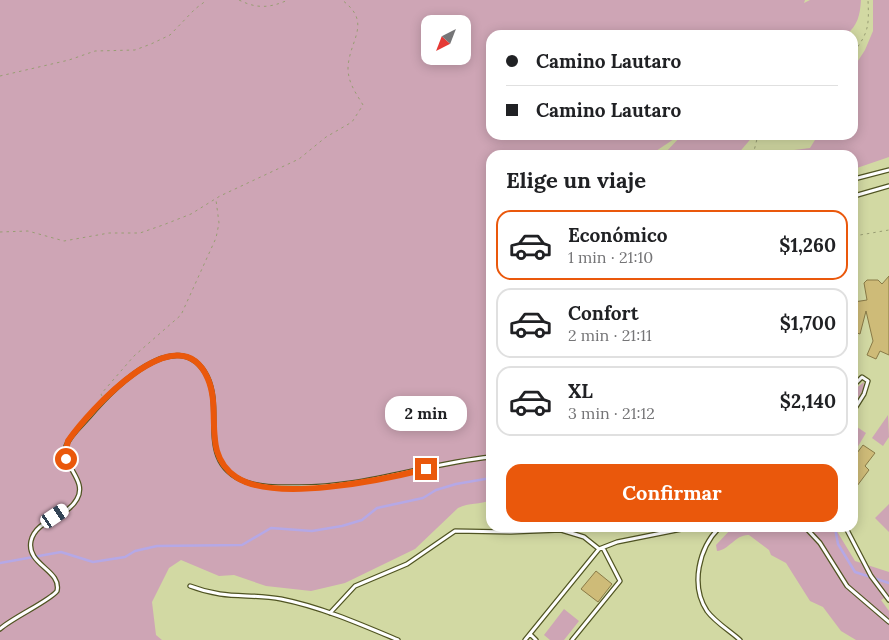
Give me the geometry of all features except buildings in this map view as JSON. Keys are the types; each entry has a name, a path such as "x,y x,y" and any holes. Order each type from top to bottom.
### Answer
{"lane":[{"path":"858,178 889,170"},
{"path":"858,195 889,186"},
{"path":"0,629 53,596 57,591 56,579 32,556 31,541 38,529 73,505 77,499 79,487 66,459 67,446 103,400 129,376 157,360 175,356 191,360 204,371 209,381 213,404 215,451 234,475 257,485 303,488 343,486 389,478 463,460 486,458"},
{"path":"858,380 861,377 868,380 864,394 858,404"},
{"path":"330,613 355,586 407,564 456,530 486,531"},
{"path":"568,532 584,537 601,549 620,582 572,640"},
{"path":"525,640 601,549 617,542 667,532"},
{"path":"716,532 708,541 701,556 698,573 700,590 707,611 740,640"},
{"path":"810,532 820,543 847,586 889,622"},
{"path":"848,532 871,576 889,600"},
{"path":"190,586 222,596 278,599 330,613 398,640"},
{"path":"530,634 536,640"}],"path":[{"path":"0,76 69,60 95,51 135,50 170,35 195,9 207,0"},
{"path":"239,0 262,7 274,6 288,0"},
{"path":"0,232 28,232 64,241 109,233 140,233 191,214 216,199 300,159 326,137 352,122 363,105 350,82 348,68 358,31 358,19 350,6 342,0"},
{"path":"858,47 864,39 870,22 868,0"},
{"path":"103,400 101,394 122,368 181,315 216,238 219,223 216,199"},
{"path":"858,235 889,230"}],"shaded area":[{"path":"0,0 805,0 804,3 810,0 861,0 858,19 850,30 486,30 486,140 672,140 658,150 486,150 486,502 458,508 415,549 345,583 311,591 266,586 234,575 219,576 181,560 169,568 152,602 156,635 162,640 0,640"},
{"path":"873,0 889,0 889,157 858,168 858,150 794,150 810,148 815,140 858,140 858,61 873,31"},
{"path":"677,140 750,140 741,150 668,150"},
{"path":"864,382 863,390 858,398 858,387"},
{"path":"888,415 889,437 883,446 872,438"},
{"path":"858,428 866,433 858,446"},
{"path":"889,504 889,532 875,518"},
{"path":"728,532 837,532 855,561 889,572 889,598 886,597 881,600 889,611 889,640 856,640 841,631 823,607 810,601 786,563 771,555 769,550 749,535 740,537 721,550 717,551 716,545"},
{"path":"564,609 579,621 564,640 550,640 544,635"}],"waterway":[{"path":"0,563 61,552 93,562 125,557 135,551 157,546 242,545 271,528 312,531 342,526 362,520 377,508 423,498 436,490 456,484 486,479"},
{"path":"836,532 838,544 855,572 889,583"}],"route":[{"path":"66,459 68,441 111,392 140,369 163,358 175,356 191,360 204,371 209,381 212,398 215,451 223,465 245,482 257,485 303,488 343,486 426,469"}]}
